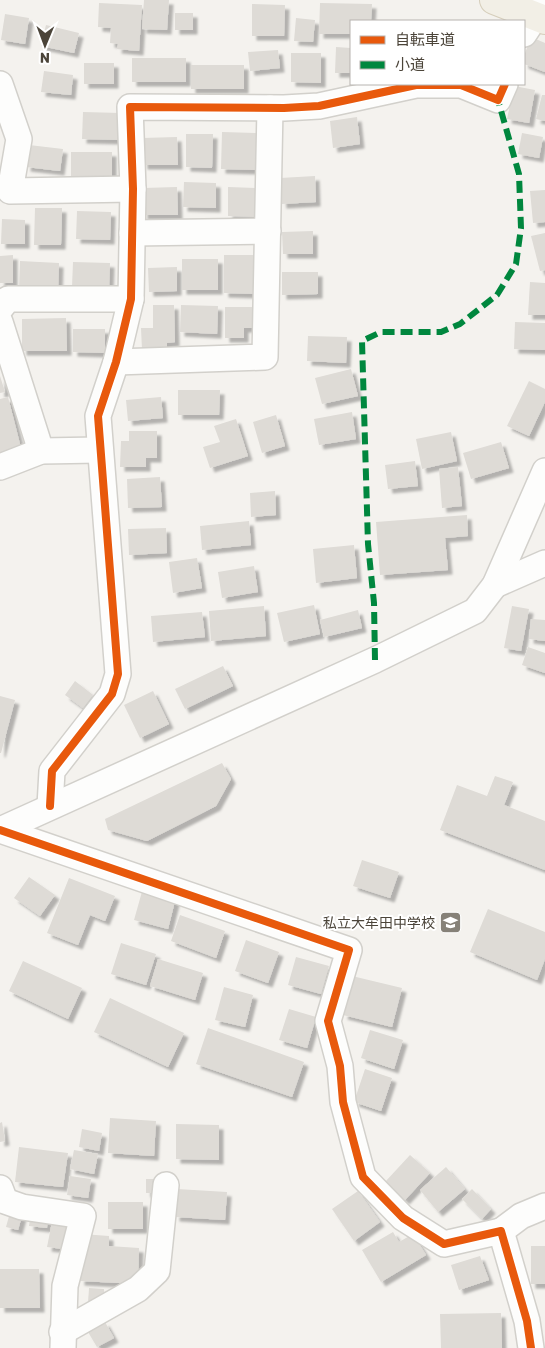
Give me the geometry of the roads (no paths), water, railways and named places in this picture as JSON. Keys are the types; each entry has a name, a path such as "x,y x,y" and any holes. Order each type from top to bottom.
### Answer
{"main road":[{"path":"494,0 537,18"}],"street":[{"path":"0,84 19,139 10,191 133,189"},
{"path":"50,806 52,771 112,694 118,674 99,450 98,416 116,362 131,299 133,189 130,108 319,106 416,85 461,85 498,100 505,85"},
{"path":"116,362 266,357 270,108"},
{"path":"132,233 268,231"},
{"path":"0,309 8,299 131,299"},
{"path":"0,322 41,451"},
{"path":"0,467 41,451 99,450"},
{"path":"0,830 450,625 475,611 495,585 545,472"},
{"path":"495,585 545,562"},
{"path":"0,830 349,950 328,1021 340,1066 343,1102 363,1177 403,1218 444,1244 501,1231 521,1216 545,1206"},
{"path":"63,1340 138,1289 157,1271 166,1185"},
{"path":"0,1188 5,1201 22,1207 83,1216 65,1286 63,1340"},
{"path":"501,1231 527,1321 531,1348"}],"place":[{"name":"私立大牟田中学校","path":"451,923"}]}
